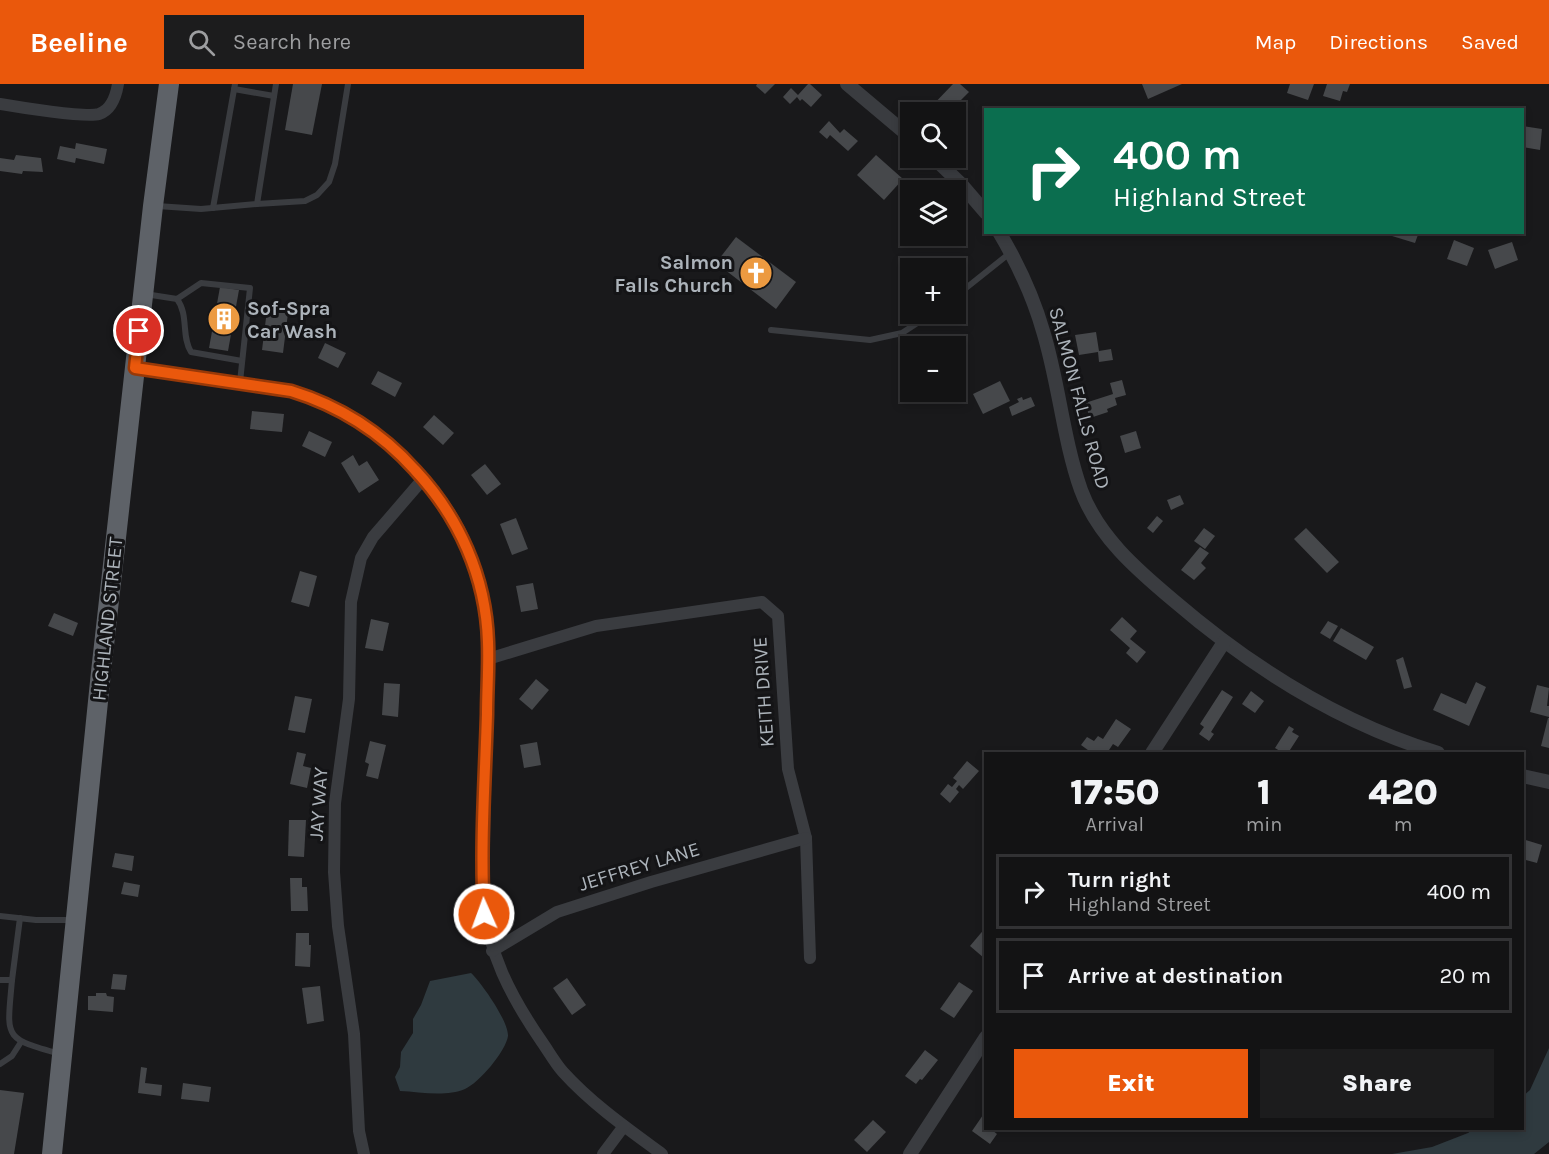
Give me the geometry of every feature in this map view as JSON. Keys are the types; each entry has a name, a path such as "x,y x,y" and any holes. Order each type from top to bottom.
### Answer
{"highway":[{"name":"HIGHLAND STREET","path":"52,1154 101,672 153,206 169,84"}],"street":[{"path":"0,104 84,115 99,114 112,104 118,84"},
{"path":"847,84 900,129"},
{"path":"944,168 984,211"},
{"name":"SALMON FALLS ROAD","path":"1000,234 1023,276 1044,333 1073,465 1082,493 1095,520 1111,542 1135,567 1224,642 1262,669 1313,700 1384,734 1435,752"},
{"path":"135,368 291,391 335,407 373,431 393,447 423,479 458,528 474,567 484,603 488,659 483,896 484,914 492,951 515,998 561,1070 590,1098 662,1154"},
{"name":"JAY WAY","path":"364,1154 359,1131 354,1034 334,890 335,803 349,699 351,602 362,558 373,537 423,479"},
{"name":"KEITH DRIVE","path":"488,659 596,626 762,602 778,616 788,769 806,838 810,958"},
{"path":"1153,752 1224,642"},
{"path":"1524,776 1549,782"},
{"name":"JEFFREY LANE","path":"492,951 557,912 651,882 806,838"},
{"path":"910,1154 984,1040"},
{"path":"603,1154 624,1126"}],"lane":[{"path":"257,204 276,84"},
{"path":"153,206 213,208 305,201 317,195 329,182 335,164 348,84"},
{"path":"213,208 235,86 274,96"},
{"path":"966,288 1011,252"},
{"path":"143,294 177,299 201,283 250,288 240,383"},
{"path":"177,299 184,313 188,346 191,352 242,361"},
{"path":"771,330 870,340 902,333 916,324"},
{"path":"0,916 76,920"},
{"path":"20,918 8,1021 10,1030 21,1042 62,1055"},
{"path":"0,980 12,980"},
{"path":"0,1064 12,1056 21,1042"}],"shaded area":[{"path":"471,973 487,993 504,1022 508,1036 502,1050 484,1074 465,1089 441,1093 400,1091 395,1077 400,1067 401,1052 413,1033 413,1019 430,981"},
{"path":"1549,1048 1549,1142 1534,1154 1392,1154 1432,1147 1472,1130 1524,1130 1524,1095 1530,1090"}],"building":[{"path":"293,84 322,84 312,135 285,130"},
{"path":"757,84 775,84 765,94 756,86"},
{"path":"808,84 822,95 811,107 797,97 790,104 783,97 791,88 798,95"},
{"path":"953,84 960,84 969,92 959,102 936,102"},
{"path":"1142,84 1182,84 1148,99"},
{"path":"1290,84 1314,84 1308,100 1287,93"},
{"path":"1327,84 1350,84 1347,92 1343,91 1340,101 1323,96"},
{"path":"829,121 840,133 844,129 858,141 848,151 830,135 827,139 819,132"},
{"path":"1524,126 1542,129 1540,150 1524,147"},
{"path":"76,143 107,149 104,164 76,158 75,163 57,159 60,146 75,149"},
{"path":"16,155 41,158 43,172 23,171 22,174 0,171 0,158 14,160"},
{"path":"876,155 903,179 884,200 857,175"},
{"path":"1392,234 1418,234 1415,243 1392,236"},
{"name":"Salmon Falls Church","path":"736,237 796,282 776,309 716,263"},
{"path":"1454,240 1474,248 1467,266 1447,259"},
{"path":"1512,242 1518,260 1495,269 1488,250"},
{"name":"Sof-Spra Car Wash","path":"220,287 239,290 228,351 209,348"},
{"path":"267,310 288,313 283,353 262,350"},
{"path":"1096,332 1099,351 1111,349 1113,360 1099,362 1098,352 1079,355 1075,335"},
{"path":"325,343 346,353 338,368 318,358"},
{"path":"378,371 402,383 395,397 371,384"},
{"path":"1122,380 1126,395 1115,398 1117,405 1107,409 1108,412 1090,418 1085,403 1113,394 1110,383"},
{"path":"1000,381 1010,401 983,414 973,394"},
{"path":"1022,397 1023,400 1031,397 1035,406 1012,416 1009,407 1019,402 1017,399"},
{"path":"252,411 284,414 282,432 250,429"},
{"path":"434,415 454,433 443,445 423,427"},
{"path":"309,431 332,442 325,457 302,446"},
{"path":"1136,431 1141,448 1125,453 1120,436"},
{"path":"353,455 359,466 367,461 379,480 359,493 341,463"},
{"path":"485,464 501,484 487,495 471,475"},
{"path":"1180,495 1184,504 1171,510 1167,500"},
{"path":"1157,516 1163,521 1153,533 1147,528"},
{"path":"516,518 528,549 512,555 500,524"},
{"path":"1204,528 1215,536 1205,549 1194,541"},
{"path":"1306,528 1339,562 1327,573 1294,539"},
{"path":"1200,547 1209,553 1201,563 1206,568 1194,580 1181,570"},
{"path":"300,571 317,576 309,607 291,602"},
{"path":"533,583 538,609 521,612 516,586"},
{"path":"54,613 78,623 73,636 48,626"},
{"path":"1122,617 1137,631 1130,639 1146,652 1137,663 1126,653 1130,648 1110,630"},
{"path":"371,619 389,623 383,651 365,648"},
{"path":"1328,621 1338,626 1330,639 1320,633"},
{"path":"1341,628 1374,647 1366,660 1333,641"},
{"path":"1403,657 1412,687 1404,689 1396,660"},
{"path":"536,679 549,690 532,710 519,699"},
{"path":"1476,682 1486,687 1469,726 1433,710 1441,693 1466,704"},
{"path":"384,683 400,684 398,717 382,715"},
{"path":"1537,685 1549,688 1547,706 1549,706 1549,717 1530,712"},
{"path":"1222,690 1233,697 1211,732 1214,734 1209,741 1199,734 1204,727 1200,724"},
{"path":"1251,691 1264,701 1255,713 1242,704"},
{"path":"295,696 312,699 305,733 288,730"},
{"path":"1549,718 1549,748 1541,746"},
{"path":"1116,719 1131,729 1118,747 1113,744 1108,752 1091,752 1081,745 1087,737 1094,741 1098,736 1103,739"},
{"path":"1289,726 1294,729 1292,732 1299,736 1289,752 1281,752 1275,748"},
{"path":"370,741 386,745 378,779 366,776 369,764 365,762"},
{"path":"537,742 541,765 524,768 520,745"},
{"path":"297,752 306,754 303,766 311,768 307,788 290,784"},
{"path":"967,761 979,771 963,789 959,785 956,789 959,792 950,803 940,794 948,784 952,787 957,781 953,778"},
{"path":"289,820 306,820 304,857 288,856"},
{"path":"1524,840 1542,845 1537,863 1524,860"},
{"path":"115,853 134,856 132,871 112,867"},
{"path":"290,878 302,878 302,887 307,887 308,911 291,911"},
{"path":"124,882 140,885 138,897 121,894"},
{"path":"984,929 984,958 970,946"},
{"path":"296,933 309,933 310,967 295,966"},
{"path":"113,974 127,975 125,990 111,989"},
{"path":"567,978 586,1005 572,1015 553,988"},
{"path":"959,982 973,991 954,1018 940,1009"},
{"path":"320,986 324,1021 307,1024 302,988"},
{"path":"96,993 106,993 107,996 114,997 113,1012 88,1010 88,996 96,996"},
{"path":"925,1050 938,1060 916,1084 905,1076"},
{"path":"141,1067 147,1068 145,1083 162,1085 161,1096 138,1093"},
{"path":"183,1083 211,1087 209,1102 181,1099"},
{"path":"0,1090 24,1093 14,1154 0,1154"},
{"path":"983,1115 984,1130 992,1130 997,1134 990,1144 972,1131"},
{"path":"873,1120 886,1132 867,1152 854,1140"}],"place":[{"name":"Salmon Falls Church","path":"756,273"},
{"name":"Sof-Spra Car Wash","path":"224,319"}],"route":[{"path":"139,331 135,368 291,391 335,407 354,418 393,447 407,461 435,494 458,528 467,546 480,586 488,642 484,914"}]}
